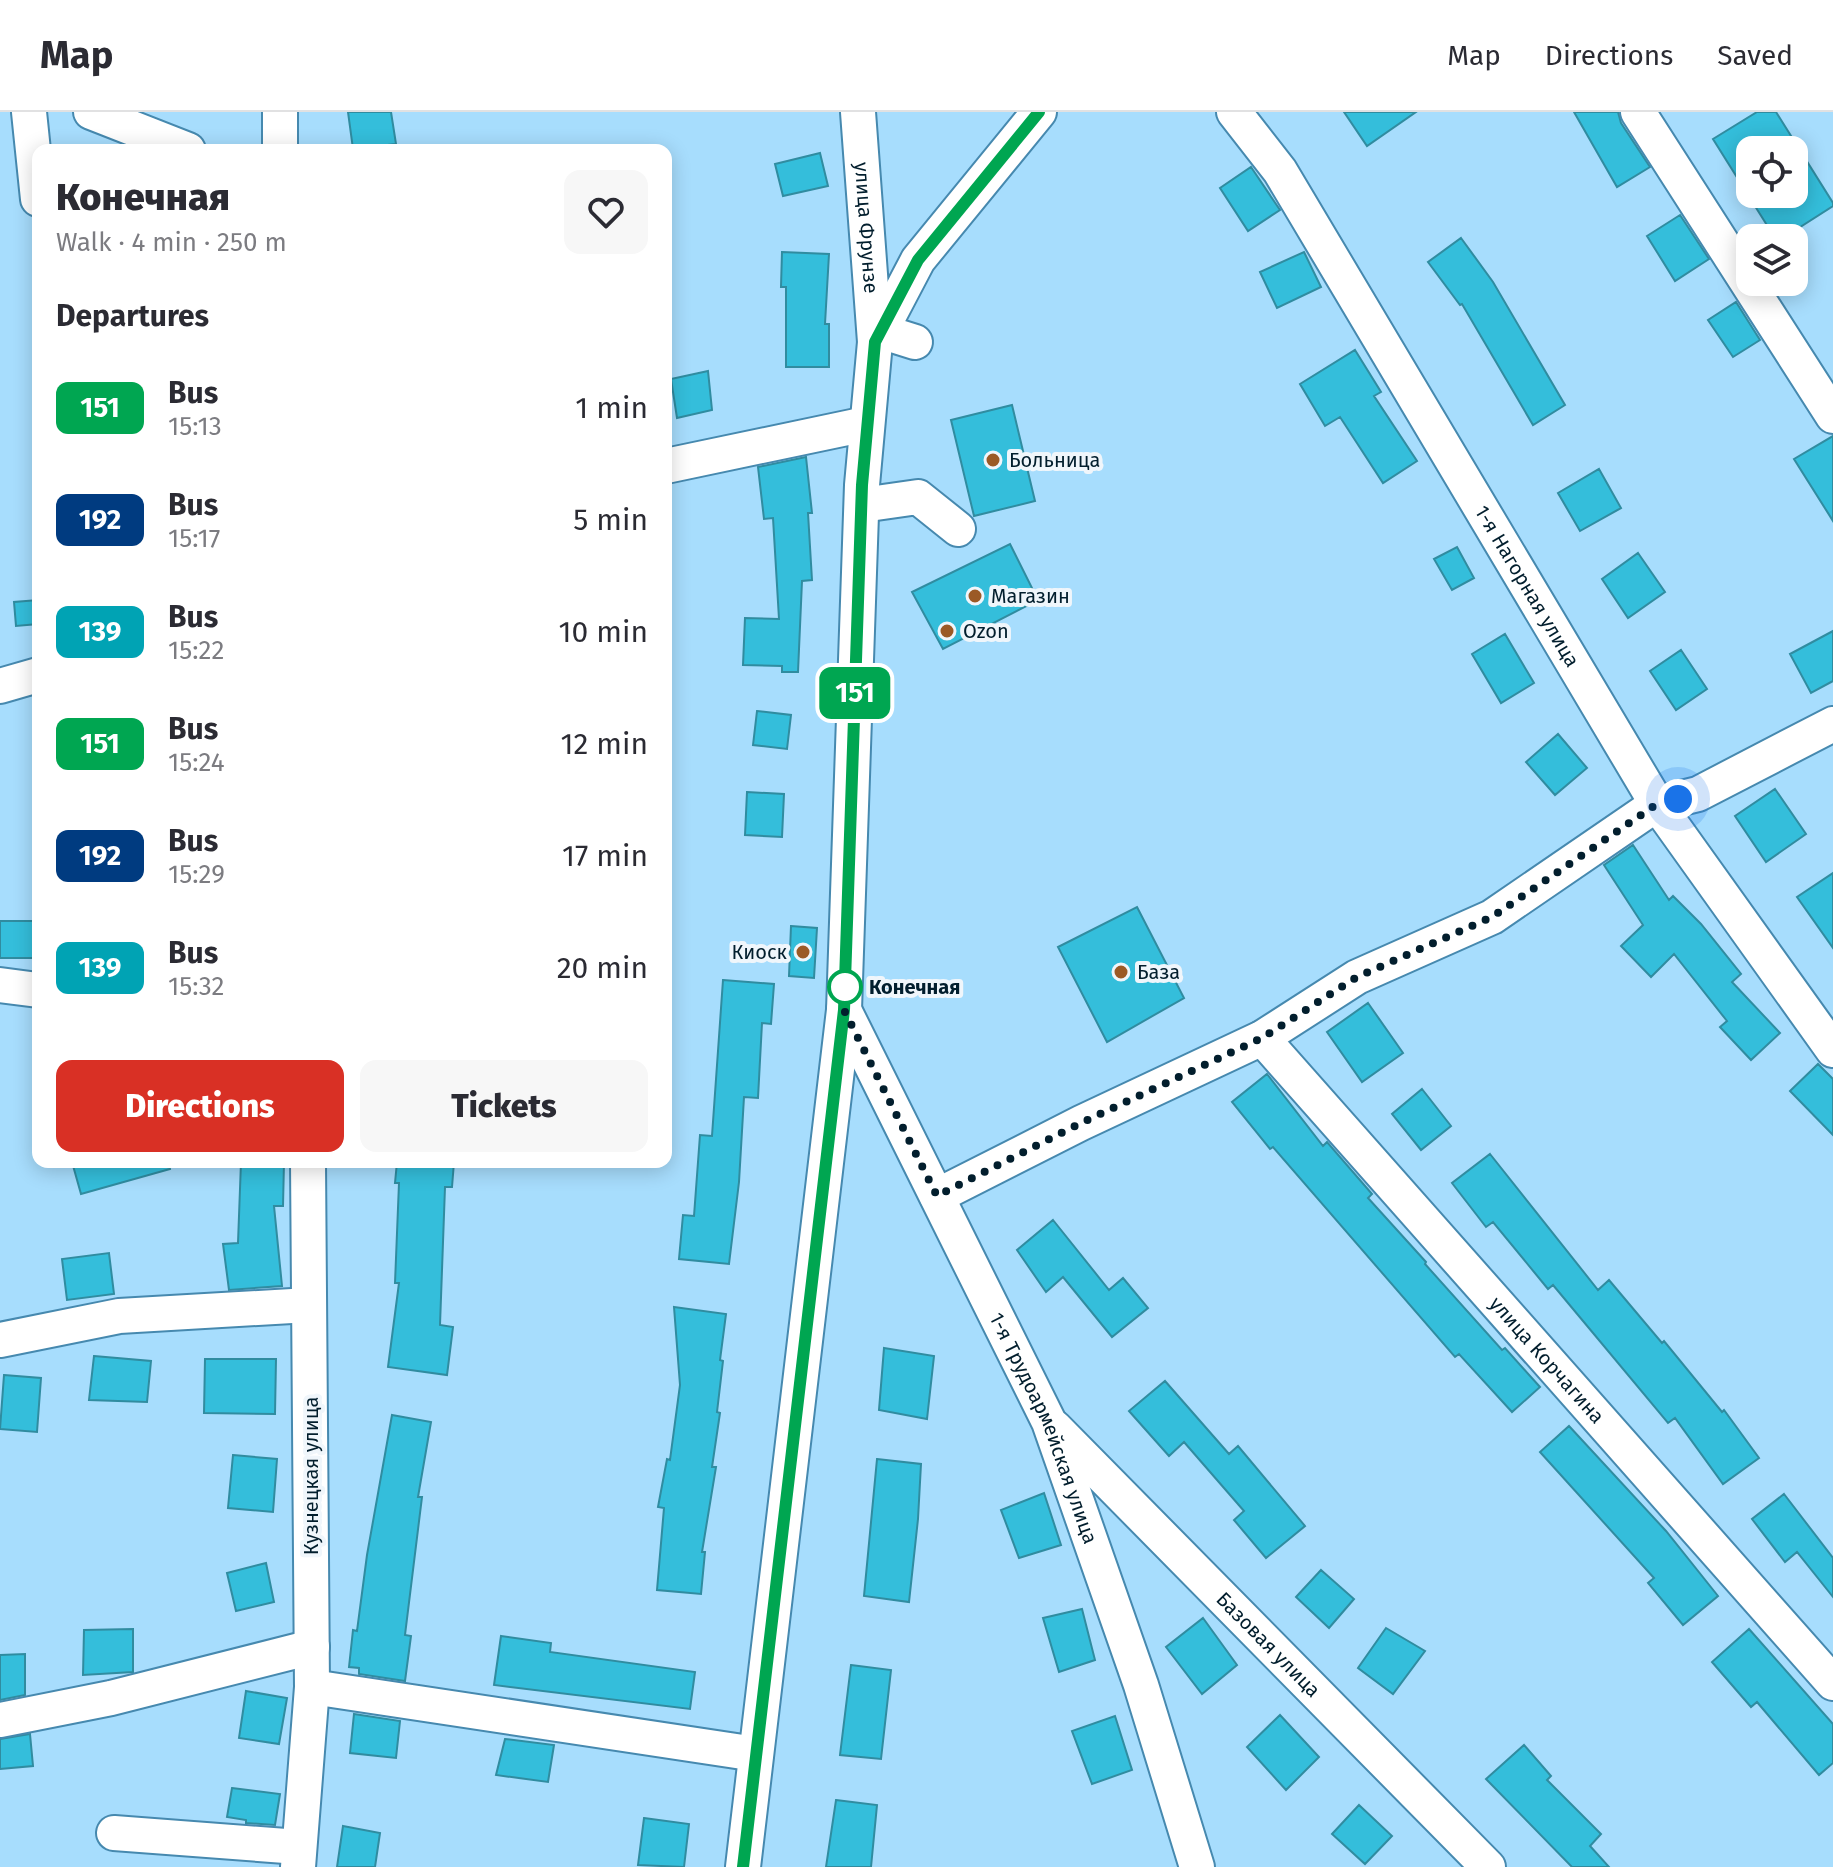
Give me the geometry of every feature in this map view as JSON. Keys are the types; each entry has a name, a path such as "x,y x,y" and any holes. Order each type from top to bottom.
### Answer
{"street":[{"path":"29,112 32,144"},
{"path":"91,112 173,144"},
{"path":"280,112 280,144"},
{"name":"улица Фрунзе","path":"743,1867 844,1010 866,424 878,336 858,112"},
{"name":"улица Фрунзе","path":"878,336 918,260 1039,112"},
{"name":"1-я Нагорная улица","path":"1234,112 1280,171 1657,804 1833,1050"},
{"path":"1638,112 1833,416"},
{"path":"878,336 915,342"},
{"path":"672,465 866,424"},
{"path":"862,505 918,497 958,529"},
{"path":"0,686 32,677"},
{"path":"937,1196 1068,1129 1262,1038 1357,977 1492,917 1657,804 1698,794 1833,724"},
{"path":"0,985 32,989"},
{"name":"1-я Трудоармейская улица","path":"844,1010 1049,1422 1141,1685 1197,1867"},
{"name":"улица Корчагина","path":"1262,1038 1833,1683"},
{"name":"Кузнецкая улица","path":"299,1857 312,1687 308,1168"},
{"path":"0,1340 119,1316 309,1305"},
{"name":"Базовая улица","path":"1049,1422 1488,1867"},
{"path":"0,1720 111,1698 312,1647"},
{"path":"312,1687 756,1754"},
{"path":"114,1833 299,1857"}],"building":[{"path":"348,112 391,112 396,144 352,144"},
{"path":"1344,112 1416,112 1367,146"},
{"path":"1574,112 1618,112 1621,123 1650,167 1617,187"},
{"path":"1757,112 1776,112 1791,136 1736,136 1736,176 1713,139"},
{"path":"820,153 828,186 783,196 775,164"},
{"path":"1808,163 1833,206 1805,224 1766,224 1756,208 1808,208"},
{"path":"1251,167 1280,210 1248,231 1220,188"},
{"path":"1680,215 1709,259 1675,281 1647,236"},
{"path":"1461,238 1493,282 1565,405 1533,425 1462,304 1428,262"},
{"path":"782,252 829,254 825,324 829,324 829,367 786,367 786,287 781,287"},
{"path":"1304,252 1321,287 1277,308 1260,272"},
{"path":"1736,302 1760,340 1733,357 1708,320"},
{"path":"1355,350 1381,392 1374,396 1417,461 1383,483 1340,417 1325,426 1300,384"},
{"path":"708,371 712,410 677,418 672,379"},
{"name":"Больница","path":"1012,405 1035,501 974,516 951,420"},
{"path":"1833,436 1833,521 1794,459"},
{"path":"806,457 812,513 808,513 812,580 802,581 798,672 782,672 782,666 743,665 745,618 779,619 773,518 764,519 758,467"},
{"path":"1599,469 1621,508 1580,531 1558,493"},
{"name":"Магазин","path":"1010,544 1038,600 943,649 912,592"},
{"path":"1457,547 1474,578 1452,590 1434,559"},
{"path":"1638,553 1665,592 1628,618 1602,579"},
{"path":"32,600 32,625 16,626 14,602"},
{"path":"1833,631 1833,681 1811,693 1790,654"},
{"path":"1505,634 1534,683 1501,703 1472,654"},
{"path":"1681,650 1707,689 1676,710 1650,671"},
{"path":"757,711 791,715 787,749 753,745"},
{"path":"1558,734 1587,768 1555,795 1526,762"},
{"path":"1775,789 1806,834 1766,862 1735,816"},
{"path":"747,792 784,794 782,837 745,835"},
{"path":"1633,845 1669,900 1673,896 1701,924 1741,974 1732,982 1780,1033 1751,1060 1720,1027 1727,1021 1674,954 1651,977 1621,946 1643,925 1604,865"},
{"path":"1833,873 1833,948 1797,897"},
{"name":"База","path":"1137,907 1184,998 1107,1042 1058,947"},
{"path":"0,921 32,921 32,958 0,958"},
{"name":"Киоск","path":"791,926 817,928 814,978 789,976"},
{"path":"723,980 774,984 771,1024 762,1023 758,1098 744,1097 739,1182 729,1264 679,1259 683,1215 694,1216 700,1135 712,1136"},
{"path":"1368,1003 1403,1053 1362,1082 1327,1032"},
{"path":"1818,1064 1833,1079 1833,1135 1790,1091"},
{"path":"1267,1074 1323,1146 1327,1142 1372,1194 1368,1198 1425,1264 1502,1350 1505,1348 1540,1387 1512,1412 1459,1354 1455,1357 1232,1102"},
{"path":"1422,1089 1451,1126 1421,1150 1392,1114"},
{"path":"1490,1154 1598,1290 1609,1280 1722,1412 1724,1410 1759,1458 1723,1484 1675,1418 1668,1423 1553,1285 1548,1289 1493,1222 1486,1227 1452,1183"},
{"path":"74,1168 170,1168 170,1169 81,1194"},
{"path":"241,1168 284,1168 283,1206 274,1206 282,1286 229,1290 223,1244 238,1243"},
{"path":"396,1168 454,1168 452,1187 445,1187 440,1325 453,1327 447,1375 388,1367 399,1283 395,1283 399,1183 395,1183"},
{"path":"1053,1220 1109,1290 1123,1278 1148,1308 1112,1337 1063,1277 1046,1292 1017,1250"},
{"path":"109,1253 114,1294 67,1300 62,1259"},
{"path":"674,1307 726,1314 720,1360 723,1361 717,1412 720,1413 712,1467 716,1467 702,1552 705,1552 701,1594 657,1590 664,1508 658,1507 667,1459 670,1460 680,1385"},
{"path":"884,1348 934,1356 927,1419 879,1410"},
{"path":"94,1356 151,1361 147,1402 89,1400"},
{"path":"205,1359 276,1359 275,1414 204,1413"},
{"path":"4,1375 41,1378 37,1432 0,1429"},
{"path":"1165,1381 1229,1454 1238,1446 1305,1526 1266,1558 1234,1520 1244,1511 1184,1442 1169,1456 1129,1411"},
{"path":"392,1415 431,1422 418,1497 422,1497 405,1635 411,1636 405,1681 359,1674 359,1668 349,1667"},
{"path":"1569,1426 1666,1531 1718,1596 1683,1625 1648,1583 1654,1578 1540,1452"},
{"path":"233,1455 277,1459 273,1512 228,1508"},
{"path":"877,1459 921,1464 909,1602 864,1596"},
{"path":"1044,1493 1061,1545 1019,1558 1001,1510"},
{"path":"1784,1494 1833,1558 1833,1597 1797,1552 1785,1562 1752,1519"},
{"path":"266,1563 274,1602 236,1611 227,1573"},
{"path":"1321,1570 1354,1599 1329,1628 1296,1597"},
{"path":"1082,1609 1095,1660 1059,1672 1043,1618"},
{"path":"1203,1618 1237,1665 1202,1694 1166,1647"},
{"path":"1386,1628 1425,1651 1393,1694 1358,1668"},
{"path":"133,1629 133,1672 83,1675 84,1630"},
{"path":"1749,1629 1833,1724 1833,1763 1819,1775 1757,1702 1751,1707 1712,1662"},
{"path":"501,1636 551,1643 550,1652 695,1672 690,1709 494,1685"},
{"path":"25,1654 25,1695 0,1700 0,1655"},
{"path":"851,1665 891,1670 881,1759 840,1755"},
{"path":"246,1691 287,1698 279,1744 239,1738"},
{"path":"354,1714 400,1721 396,1758 350,1753"},
{"path":"1280,1715 1319,1757 1286,1790 1247,1747"},
{"path":"1115,1716 1132,1770 1092,1784 1072,1731"},
{"path":"30,1734 33,1766 0,1769 0,1739"},
{"path":"505,1739 554,1745 548,1782 496,1775"},
{"path":"1524,1745 1551,1776 1547,1780 1601,1834 1590,1846 1609,1867 1572,1867 1486,1779"},
{"path":"232,1788 280,1794 275,1825 246,1823 246,1820 227,1817"},
{"path":"836,1800 877,1805 871,1867 826,1867"},
{"path":"1359,1805 1392,1836 1365,1864 1332,1834"},
{"path":"644,1818 689,1824 684,1867 638,1865"},
{"path":"343,1826 380,1833 375,1867 337,1867"}],"bus line":[{"name":"151","path":"743,1867 844,1010 862,485 875,342 918,260 1039,112"}],"place":[{"name":"Больница","path":"993,460"},
{"name":"Магазин","path":"975,596"},
{"name":"Ozon","path":"947,631"},
{"name":"Киоск","path":"803,952"},
{"name":"База","path":"1121,972"},
{"name":"Конечная","path":"845,987"}],"route":[{"path":"845,987 845,978 844,1010 937,1196 1081,1123 1262,1038 1357,977 1492,917 1657,804 1678,799"}]}
